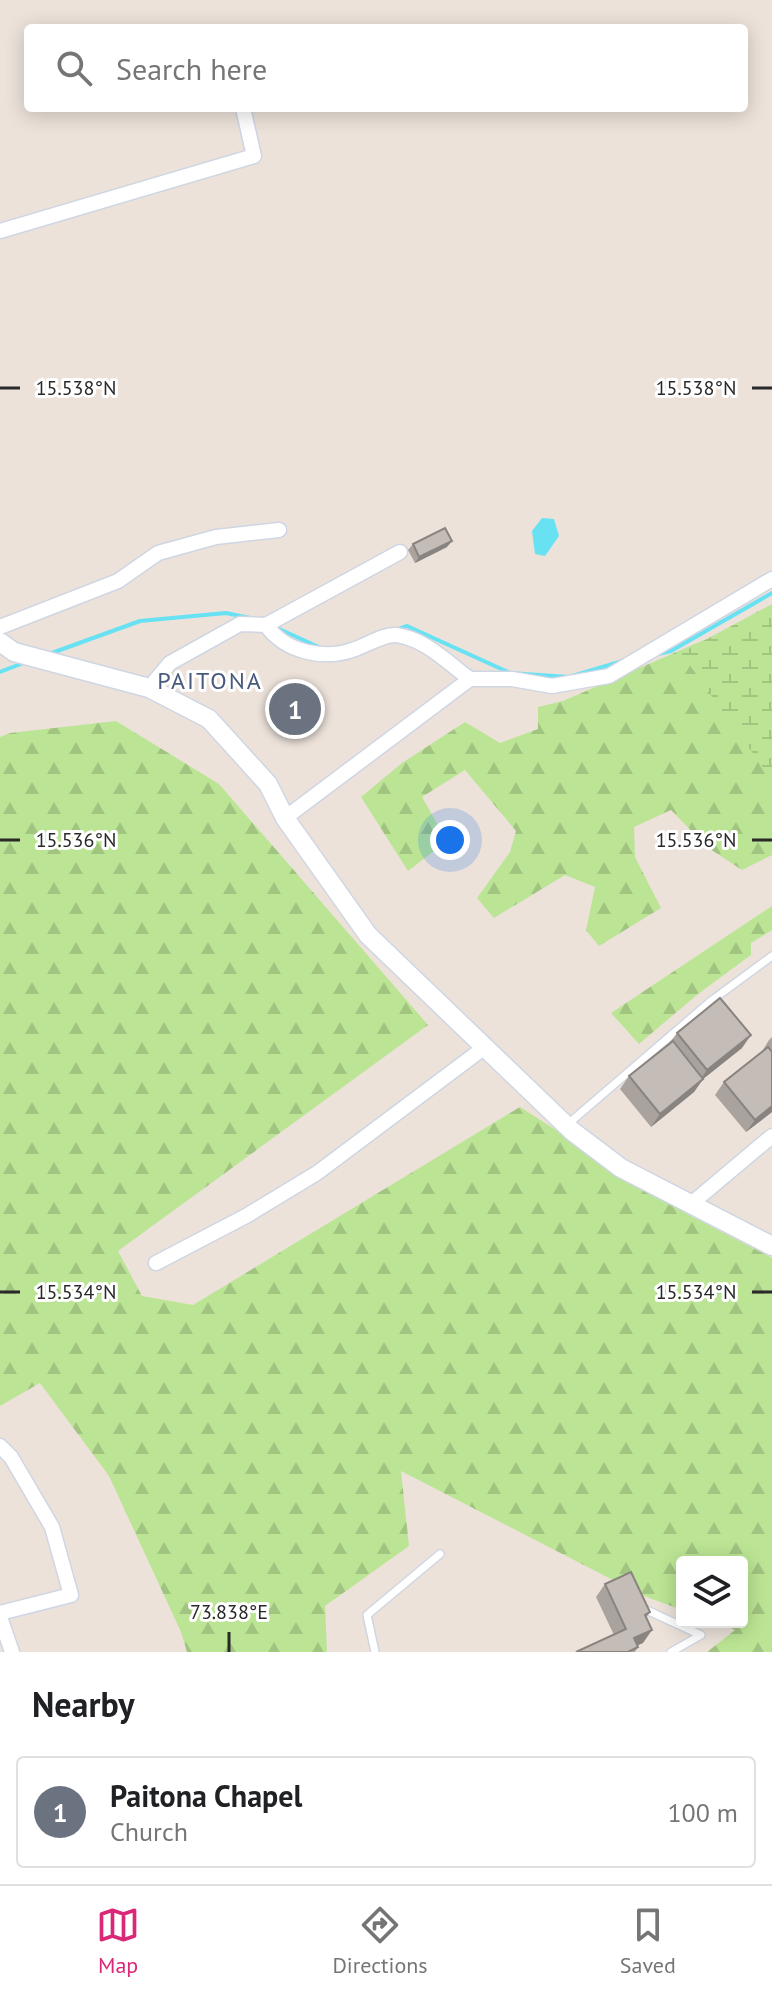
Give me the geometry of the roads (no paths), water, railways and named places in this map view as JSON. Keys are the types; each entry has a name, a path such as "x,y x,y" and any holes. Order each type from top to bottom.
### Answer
{"street":[{"path":"0,231 254,156 244,112"},
{"path":"0,627 118,581 158,553 216,537 279,530"},
{"path":"149,688 170,663 240,624 266,625 400,552"},
{"path":"266,625 275,638 303,651 328,656 351,651 392,634 416,640 470,679 512,679 552,686 609,676 772,579"},
{"path":"0,642 14,652 149,688 209,719 268,784 285,818 368,935 567,1125 621,1168 772,1246"},
{"path":"285,818 470,679"},
{"path":"156,1263 246,1216 317,1173 485,1047"},
{"path":"691,1204 772,1136"},
{"path":"0,1446 11,1457 52,1527 71,1595 0,1615 12,1652"}],"lane":[{"path":"567,1125 711,1001 772,956"},
{"path":"375,1652 367,1615 440,1554"},
{"path":"631,1603 701,1635 671,1652"}],"water":[{"path":"542,518 554,519 559,536 545,556 535,554 532,531"}],"waterway":[{"path":"658,654 671,651 772,593"},
{"path":"49,654 140,621 226,613 250,618"},
{"path":"396,630 407,626 510,673 569,677 626,660"},
{"path":"277,628 323,649"},
{"path":"0,672 26,662"}],"place":[{"name":"Paitona Chapel","path":"295,709"}],"district":[{"name":"PAITONA","path":"210,681"}]}
